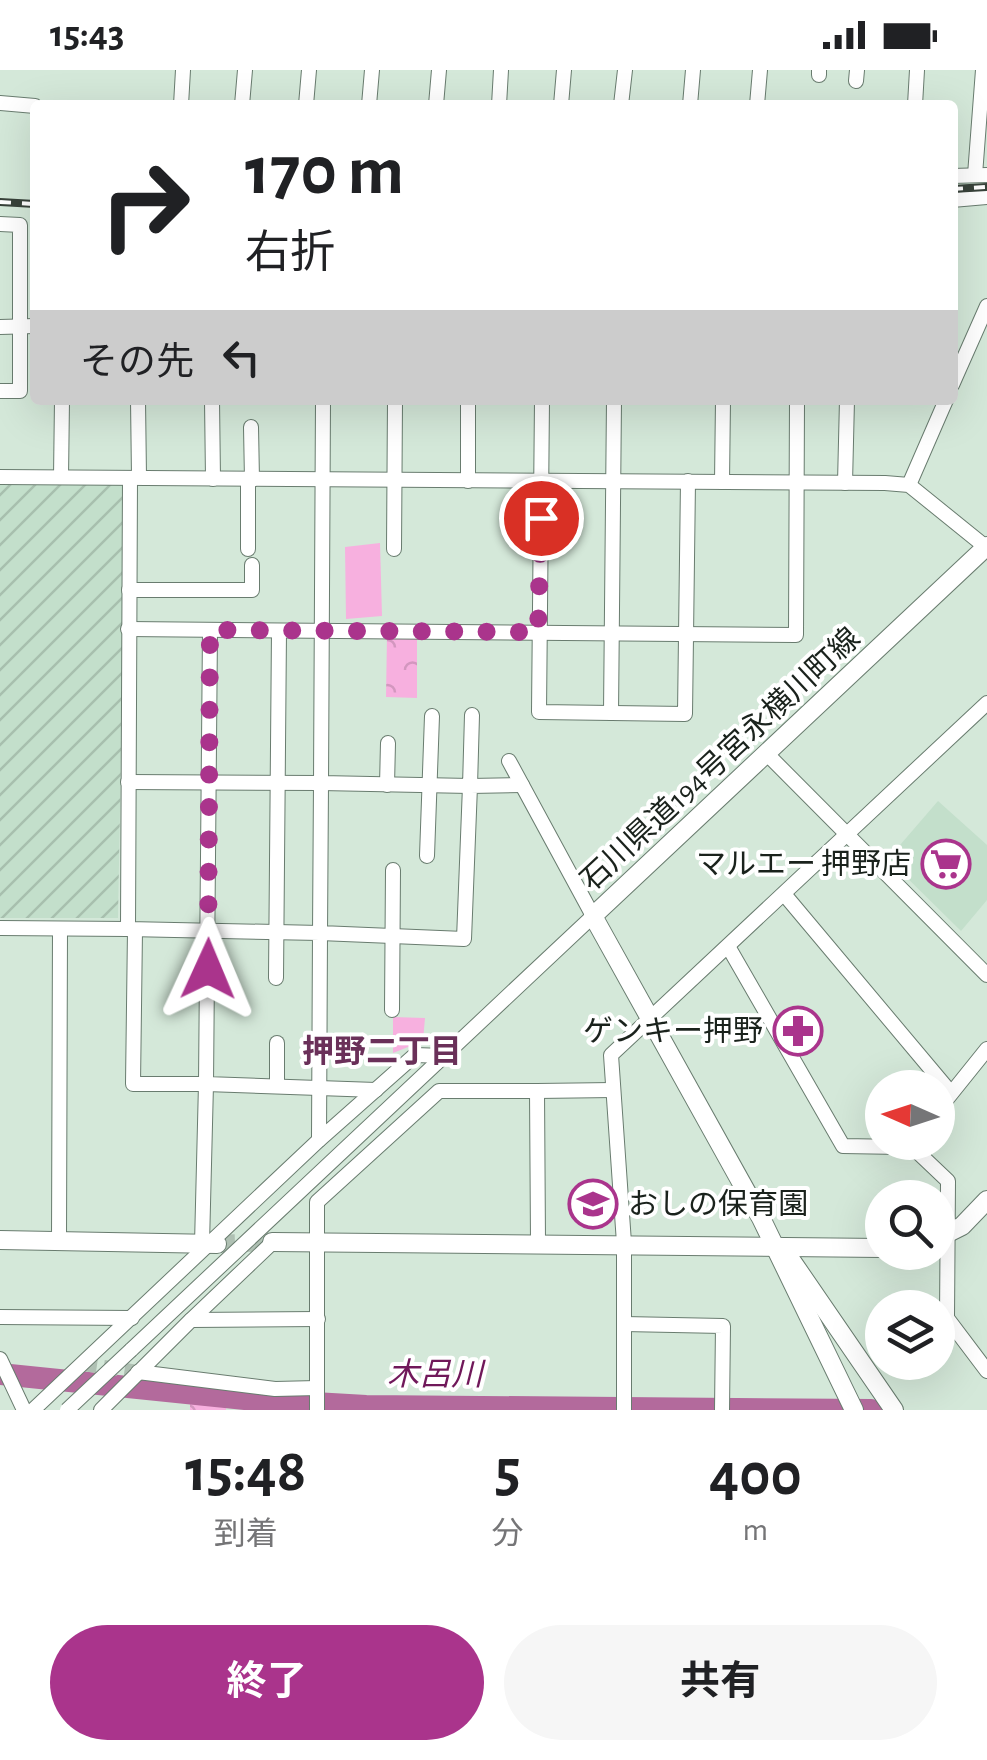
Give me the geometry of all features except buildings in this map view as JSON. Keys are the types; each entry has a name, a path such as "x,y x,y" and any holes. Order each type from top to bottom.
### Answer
{"main road":[{"name":"石川県道194号宮永横川町線","path":"850,1402 775,1249 593,916 987,547"},
{"path":"955,1226 987,1200"},
{"path":"0,1240 210,1244"},
{"path":"272,1242 865,1248"},
{"name":"石川県道194号宮永横川町線","path":"775,1249 794,1260 894,1410"}],"street":[{"path":"181,100 184,70"},
{"path":"242,100 245,70"},
{"path":"306,100 309,70"},
{"path":"369,100 372,70"},
{"path":"436,100 438,70"},
{"path":"499,100 501,70"},
{"path":"561,100 564,70"},
{"path":"622,100 625,70"},
{"path":"690,100 693,70"},
{"path":"757,100 760,70"},
{"path":"914,100 917,70"},
{"path":"981,175 983,70"},
{"path":"0,103 30,106"},
{"path":"958,200 987,198"},
{"path":"0,224 20,225 29,326 20,391 0,390"},
{"path":"958,371 987,306"},
{"path":"0,327 29,326"},
{"path":"60,477 62,405"},
{"path":"138,405 128,629 133,1084 376,1090"},
{"path":"212,405 213,479"},
{"path":"319,1140 323,405"},
{"path":"394,549 395,405"},
{"path":"468,405 468,481"},
{"path":"542,405 539,712 686,714 688,481"},
{"path":"611,713 614,405"},
{"path":"722,482 724,405"},
{"path":"128,629 796,635 797,405"},
{"path":"845,483 847,405"},
{"path":"909,485 944,405"},
{"path":"248,549 252,427"},
{"path":"0,477 909,485 987,547"},
{"path":"129,590 252,590 252,565"},
{"path":"210,630 206,1084 210,1244"},
{"path":"276,978 281,784 279,631"},
{"path":"624,1404 624,1243 611,1054 729,948 844,834 987,703"},
{"path":"428,856 432,716"},
{"path":"0,928 464,938 472,716"},
{"path":"388,743 388,784"},
{"path":"766,753 987,975"},
{"path":"67,1410 593,916 508,761"},
{"path":"128,782 522,785"},
{"path":"392,1010 393,870"},
{"path":"784,894 933,1070"},
{"path":"59,1240 60,929"},
{"path":"729,948 843,1146 900,1147 908,1142 947,1180"},
{"path":"277,1044 277,1086"},
{"path":"955,1089 987,1049"},
{"path":"33,1410 319,1140 415,1055 444,1056"},
{"path":"427,1071 439,1091"},
{"path":"317,1410 316,1202 439,1091 614,1090"},
{"path":"537,1091 538,1242"},
{"path":"107,1404 272,1242"},
{"path":"944,1270 948,1318 980,1352 987,1371"},
{"path":"0,1318 132,1318"},
{"path":"191,1320 318,1319"},
{"path":"624,1324 723,1326 722,1404"},
{"path":"1,1360 24,1410"},
{"path":"136,1374 317,1390"}],"shaded area":[{"path":"0,482 126,485 118,918 0,918"},
{"path":"938,801 987,845 987,900 961,931 888,859"}],"green space":[{"path":"380,543 382,616 346,619 345,547"},
{"path":"387,635 417,636 417,698 386,697"},
{"path":"393,1017 425,1018 423,1041 393,1053"},
{"path":"190,1396 226,1396 226,1410 190,1410"}],"waterway":[{"name":"木呂川","path":"0,1374 245,1399 366,1406 871,1410"}],"tunnel":[{"path":"217,1244 272,1242"},
{"path":"83,1364 138,1372"}],"railway":[{"path":"958,189 987,187"},
{"path":"0,202 30,204"}],"place":[{"name":"マルエー 押野店","path":"946,864"},
{"name":"ゲンキー押野","path":"798,1031"},
{"name":"おしの保育園","path":"593,1204"}],"district":[{"name":"押野二丁目","path":"382,1051"}],"route":[{"path":"208,969 210,630 538,632 541,518"}]}
